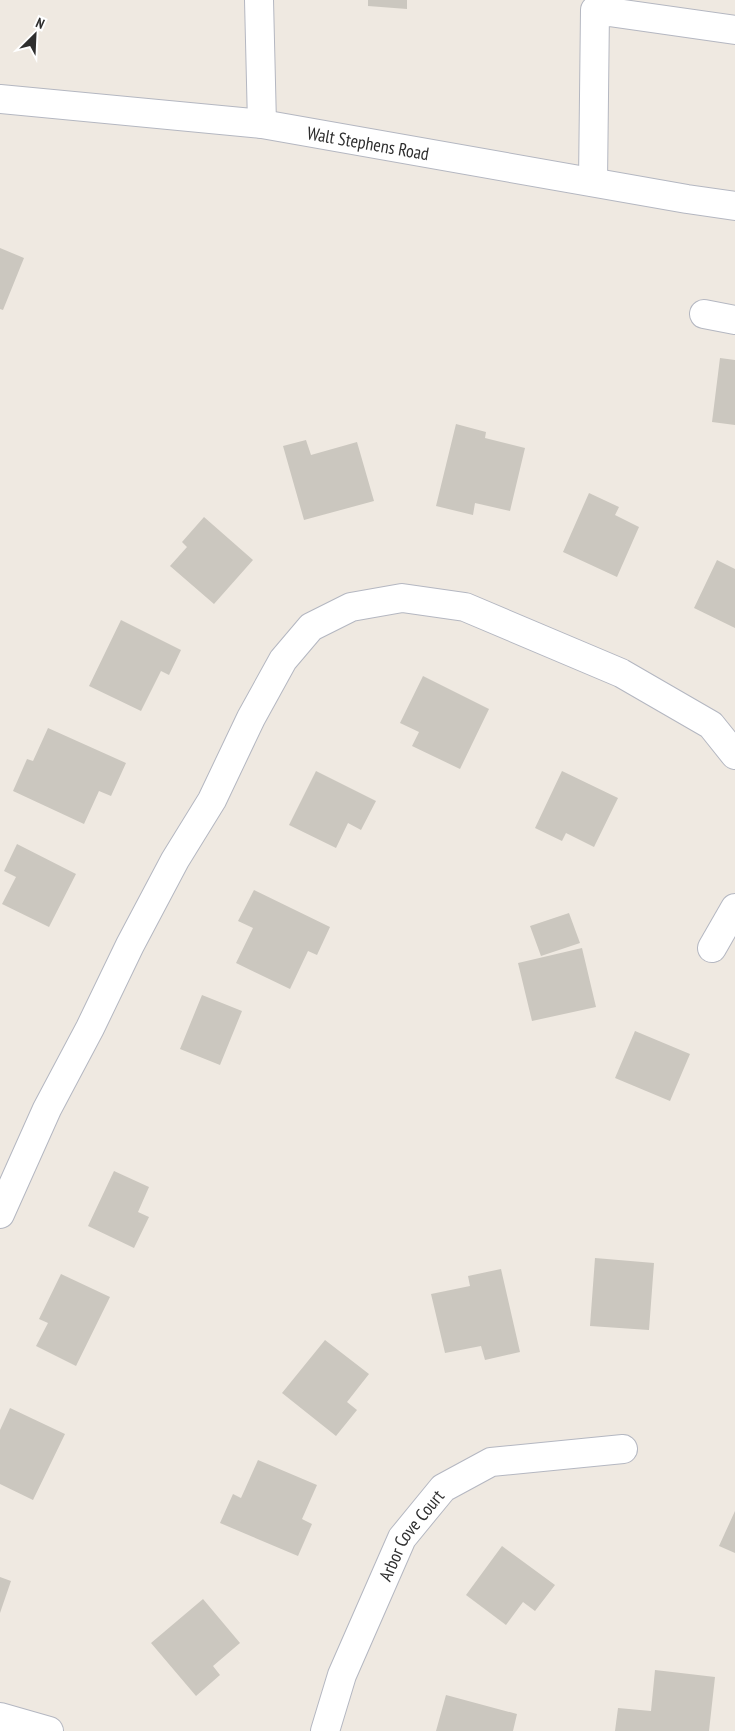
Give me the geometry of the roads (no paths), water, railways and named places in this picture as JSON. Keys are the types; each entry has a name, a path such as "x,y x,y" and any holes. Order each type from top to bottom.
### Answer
{"street":[{"path":"259,0 262,124"},
{"path":"593,182 595,10 735,30"},
{"name":"Walt Stephens Road","path":"0,99 262,124 735,206"},
{"path":"704,314 735,320"},
{"path":"0,1214 47,1109 175,860 212,800 251,718 283,660 311,627 350,607 402,598 465,607 621,673 712,725 735,755"},
{"path":"712,948 735,908"},
{"name":"Arbor Cove Court","path":"325,1731 342,1675 402,1538 443,1488 491,1462 623,1449"},
{"path":"0,1717 49,1731"}]}
